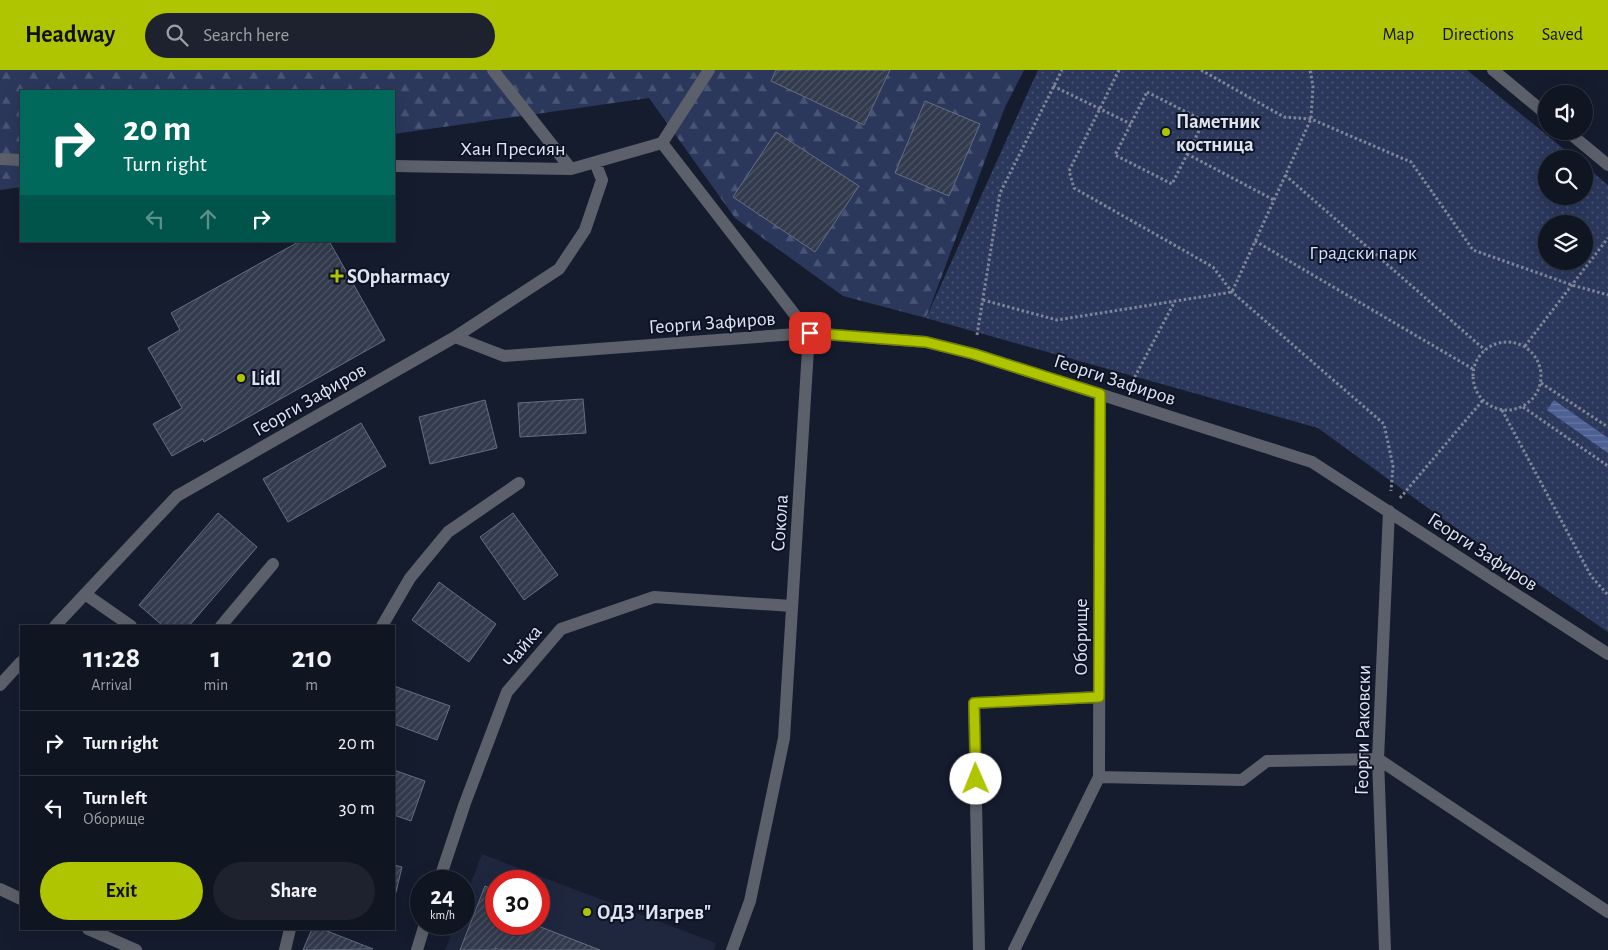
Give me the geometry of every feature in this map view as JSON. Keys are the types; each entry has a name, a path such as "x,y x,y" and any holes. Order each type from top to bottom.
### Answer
{"street":[{"path":"493,70 571,169"},
{"path":"709,70 662,143 810,333"},
{"path":"1493,70 1538,107"},
{"path":"1578,140 1608,165"},
{"name":"Хан Пресиян","path":"395,166 571,169 662,143"},
{"path":"0,159 20,160"},
{"path":"455,337 559,269 586,230 602,180 595,162"},
{"name":"Георги Зафиров","path":"56,625 177,496 455,337 504,356 810,333 926,342 974,354 1312,462 1608,654"},
{"name":"Сокола","path":"732,950 750,901 784,738 810,333"},
{"name":"Оборище","path":"1014,950 1099,777 1100,394"},
{"path":"383,625 410,578 448,532 519,483"},
{"name":"Георги Раковски","path":"1385,950 1378,760 1389,512"},
{"path":"222,625 273,564"},
{"path":"85,594 130,625"},
{"name":"Чайка","path":"443,870 465,803 507,692 561,629 654,597 792,606"},
{"path":"0,685 20,663"},
{"path":"979,950 974,703 1099,697"},
{"path":"1099,777 1242,780 1267,761 1378,760 1608,912"},
{"path":"0,889 20,899"},
{"path":"90,930 136,950"},
{"path":"285,950 290,930"},
{"path":"417,950 422,935"}],"path":[{"path":"974,354 1000,192 1062,70"},
{"path":"1119,70 1069,171 1074,188 1213,267 1232,292 1384,424 1393,466 1389,512"},
{"path":"1201,70 1284,117 1311,119 1411,162 1473,250 1572,285 1608,295"},
{"path":"1232,292 1311,119 1314,86 1310,70"},
{"path":"1053,86 1131,124"},
{"path":"1147,92 1204,120 1187,154 1172,184 1115,155 1147,92"},
{"path":"1187,154 1274,200"},
{"path":"1285,175 1485,350"},
{"path":"1525,346 1608,238"},
{"path":"1255,241 1473,369"},
{"path":"982,300 1057,320 1232,292"},
{"path":"1122,402 1176,300"},
{"path":"1515,342 1525,346 1533,353 1539,362 1542,372 1538,392 1531,401 1523,407 1513,410 1502,410 1492,407 1482,400 1476,391 1473,369 1478,358 1485,350 1494,344 1515,342"},
{"path":"1541,382 1608,427"},
{"path":"1389,512 1482,400"},
{"path":"1523,407 1608,466"},
{"path":"1502,410 1591,576 1608,595"}],"shaded area":[{"path":"1554,400 1608,438 1608,453 1547,410"},
{"name":"ОДЗ \"Изгрев\"","path":"482,854 524,870 485,870 485,935 550,935 550,880 716,943 714,950 445,950 451,935 475,935 475,872"}],"green space":[{"path":"0,70 1024,70 1005,107 926,318 843,296 735,218 649,98 395,134 395,90 20,90 20,187 0,190"},
{"name":"Градски парк","path":"1038,70 1467,70 1538,128 1538,140 1553,140 1565,150 1538,150 1538,205 1593,205 1593,172 1608,185 1608,632 1443,519 1318,428 926,318"}],"building":[{"path":"776,70 890,70 864,125 771,81"},
{"path":"925,101 980,124 949,196 895,173"},
{"path":"776,132 859,186 815,252 733,197"},
{"name":"Lidl","path":"298,242 330,242 385,340 204,442 203,439 172,456 153,424 182,408 148,348 180,330 171,313"},
{"path":"583,399 586,433 520,437 518,403"},
{"path":"485,400 497,448 430,464 419,417"},
{"path":"361,423 386,466 288,522 263,479"},
{"path":"218,513 257,547 190,625 162,625 139,605"},
{"path":"513,513 558,575 524,600 480,537"},
{"path":"439,582 496,624 469,662 412,620"},
{"path":"395,686 450,706 437,740 395,724"},
{"path":"395,770 425,781 411,821 395,815"},
{"path":"395,865 402,867 395,896"},
{"path":"485,886 485,935 550,935 550,931 600,950 500,950 495,948 495,950 460,950 466,935 475,935 475,912"},
{"path":"312,930 325,930 373,949 303,950"}],"place":[{"name":"Паметник костница","path":"1166,132"},
{"name":"SOpharmacy","path":"337,276"},
{"name":"Lidl","path":"241,378"},
{"name":"ОДЗ \"Изгрев\"","path":"587,912"}],"route":[{"path":"810,333 926,342 974,354 1100,394 1099,697 974,703 976,779"}]}
